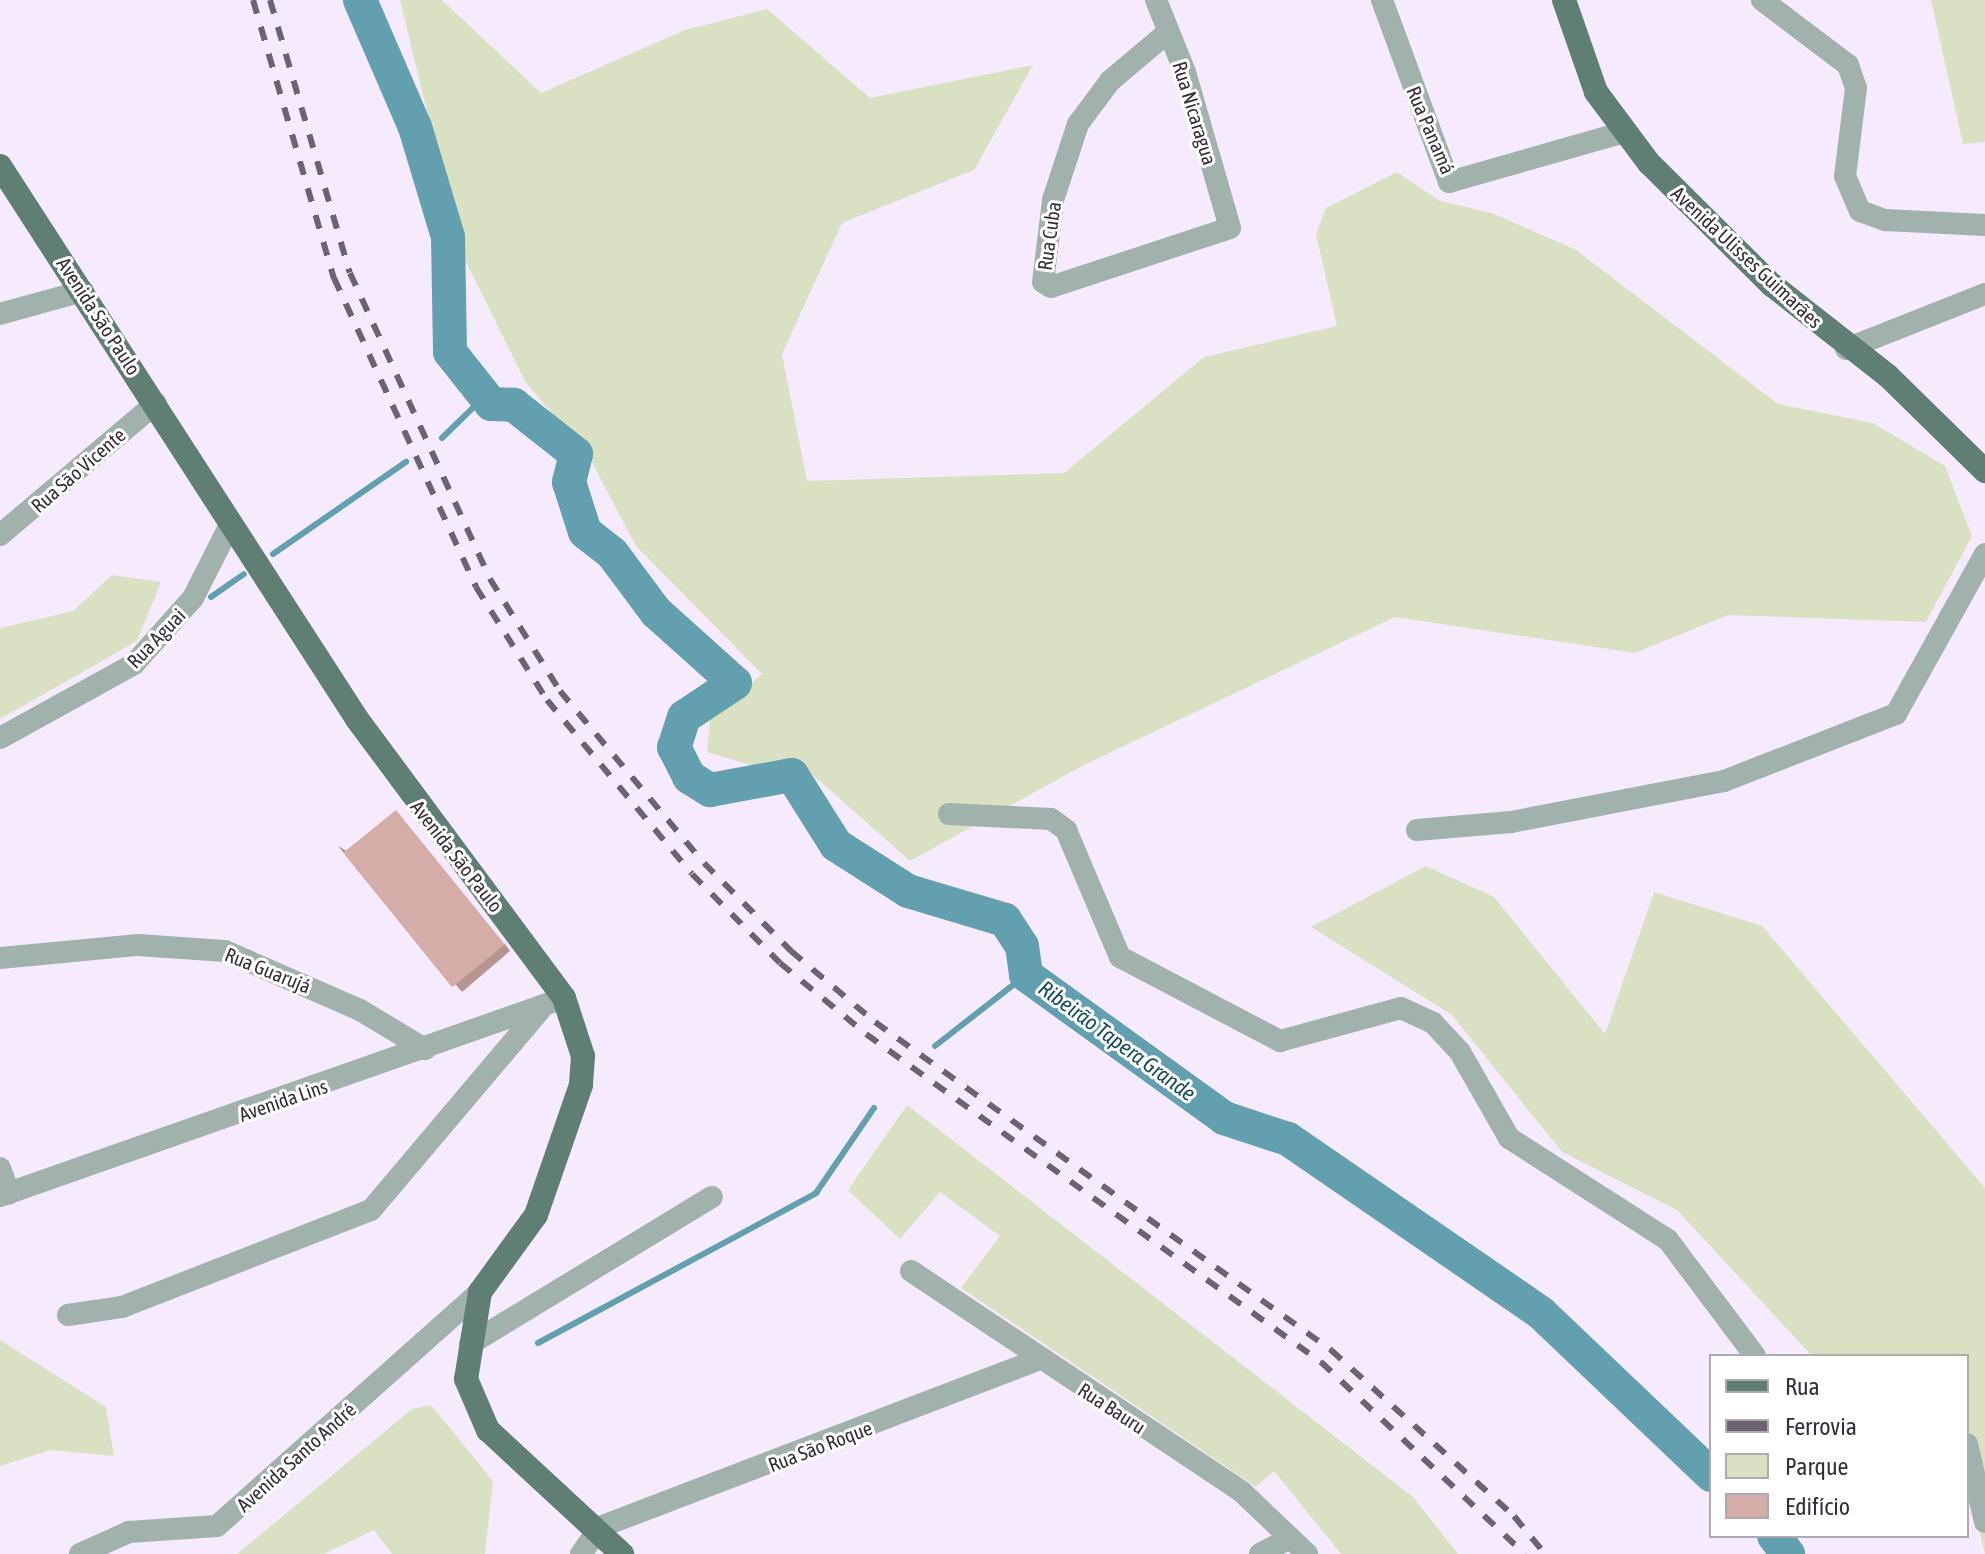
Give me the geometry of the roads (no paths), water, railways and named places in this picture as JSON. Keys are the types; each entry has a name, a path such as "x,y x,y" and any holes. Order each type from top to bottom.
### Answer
{"main road":[{"name":"Avenida Ulisses Guimarães","path":"1564,0 1596,92 1625,132 1772,285 1846,349 1888,376 1985,471"},
{"name":"Avenida São Paulo","path":"0,166 391,770 553,1003 583,1056 581,1085 536,1215 480,1292 466,1379 488,1430 600,1527 622,1554"}],"street":[{"name":"Rua Nicaragua","path":"1156,0 1230,228"},
{"name":"Rua Panamá","path":"1382,0 1449,182 1625,132"},
{"path":"1762,0 1848,65 1856,88 1845,176 1860,211 1885,220 1985,225"},
{"name":"Rua Cuba","path":"1167,33 1110,81 1078,124 1060,169 1043,282 1051,287 1230,228"},
{"path":"0,314 83,291"},
{"path":"1846,349 1985,294"},
{"name":"Rua São Vicente","path":"0,535 156,403"},
{"path":"0,510 22,519"},
{"name":"Rua Aguai","path":"0,738 134,664 193,598 231,523"},
{"path":"1417,830 1511,822 1724,781 1896,714 1985,554"},
{"path":"949,814 1051,819 1066,830 1120,957 1280,1041 1401,1008 1433,1023 1460,1052 1509,1138 1668,1240 1754,1354"},
{"name":"Rua Guarujá","path":"0,958 138,945 225,951 360,1010 425,1049"},
{"path":"68,1315 122,1307 371,1210 553,1003"},
{"name":"Avenida Lins","path":"4,1194 553,1003"},
{"path":"0,1168 4,1194"},
{"path":"470,1344 712,1197"},
{"name":"Rua Bauru","path":"911,1271 1038,1360 1242,1492 1298,1546"},
{"name":"Avenida Santo André","path":"80,1554 129,1532 217,1526 480,1292"},
{"name":"Rua São Roque","path":"600,1527 1038,1360"},
{"path":"1969,1453 1985,1522"},
{"path":"581,1554 600,1527"},
{"path":"1260,1554 1298,1546"}],"waterway":[{"name":"Ribeirão Tapera Grande","path":"360,0 415,127 448,237 450,352 491,404 514,405 576,454 569,482 585,532 612,553 656,612 735,683 684,717 674,747 689,777 710,790 792,775 836,845 908,891 1005,920 1022,946 1026,975 1224,1118 1288,1139 1541,1313 1709,1473"},
{"path":"442,438 485,396"},
{"path":"273,554 406,462"},
{"path":"211,597 244,574"},
{"path":"935,1046 1026,975"},
{"path":"538,1343 816,1193 874,1108"},
{"name":"Ribeirão Tapera Grande","path":"1776,1538 1788,1554"}],"railway":[{"path":"253,0 334,278 476,587 547,700 692,874 780,963 866,1034 1321,1362 1525,1554"},
{"path":"270,0 350,273 490,579 560,691 704,863 791,951 875,1022 1331,1350 1514,1516 1545,1554"}]}
